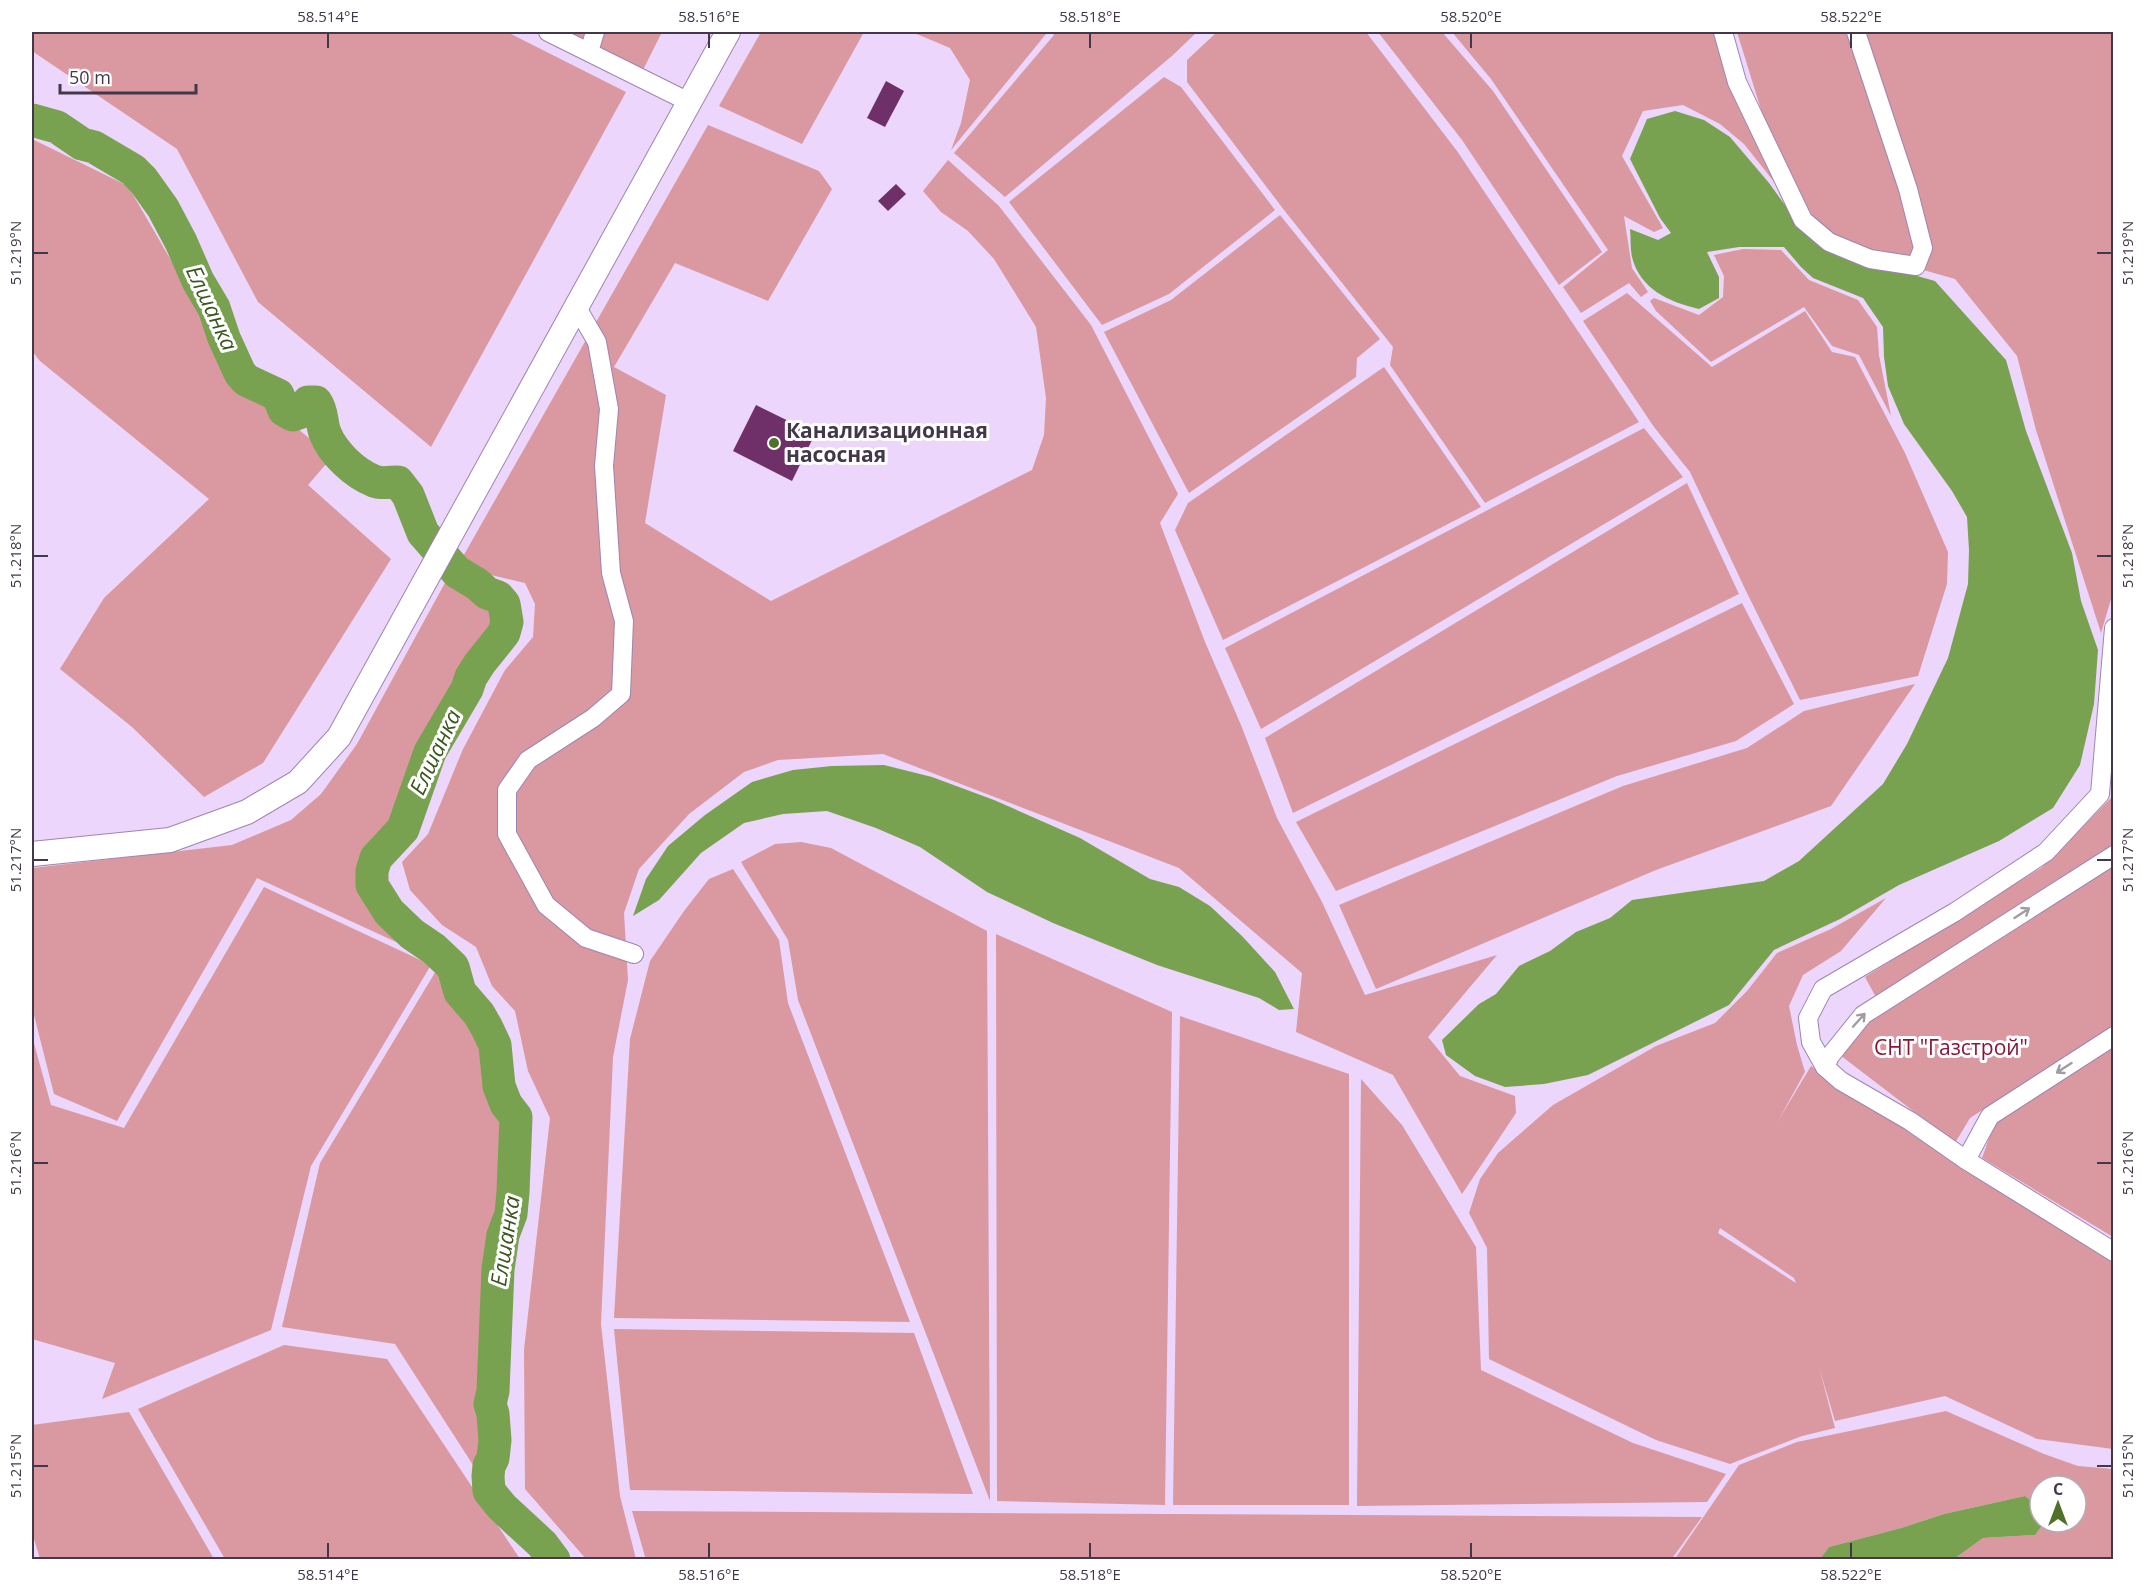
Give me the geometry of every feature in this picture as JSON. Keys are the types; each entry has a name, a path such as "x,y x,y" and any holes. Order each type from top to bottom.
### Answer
{"main road":[{"path":"32,854 170,840 247,812 298,782 339,736 728,32"}],"street":[{"path":"548,32 690,102"},
{"path":"589,52 596,32"},
{"path":"1723,32 1737,82 1803,220 1829,242 1870,259 1916,266 1923,248 1908,189 1856,32"},
{"path":"576,306 597,342 609,409 604,466 611,573 624,621 621,693 593,718 528,760 507,790 507,834 546,904 586,938 634,954"},
{"path":"2114,628 2100,795 2046,852 1954,912 1823,989 1808,1018 1811,1042 1826,1067 1841,1081 1910,1121 1966,1160 2114,1252"},
{"path":"1826,1067 1830,1056 1863,1015 2114,855"},
{"path":"1966,1160 1990,1116 2114,1036"}],"green space":[{"path":"32,32 507,32 626,92 431,447 258,302 177,149 32,51"},
{"path":"561,32 662,32 642,72"},
{"path":"761,32 864,32 802,144 719,106"},
{"path":"912,32 1042,32 1046,34 951,150 961,123 970,80 950,48"},
{"path":"1051,32 1197,32 1173,55 1005,197 954,153 1054,35"},
{"path":"1217,32 1366,32 1457,151 1639,422 1485,503 1390,365 1393,347 1284,210 1187,82 1187,60"},
{"path":"1378,32 1442,32 1493,91 1602,252 1559,285 1462,140"},
{"path":"1452,32 1715,32 1794,207 1744,144 1720,124 1683,105 1643,111 1622,156 1663,228 1654,232 1624,216 1632,268 1648,292 1641,297 1629,283 1581,313 1563,287 1608,250 1491,79"},
{"path":"1737,32 2113,32 2114,589 2101,633 2036,430 2017,356 1955,279 1878,257 1822,231 1775,155"},
{"path":"1164,77 1181,87 1275,210 1169,294 1102,325 1009,202"},
{"path":"708,125 819,171 832,189 768,301 675,263 614,367 666,395 645,523 771,601 1032,470 1044,435 1046,398 1036,327 994,259 968,231 941,212 923,191 948,160 999,206 1091,325 1178,494 1160,523 1205,642 1241,725 1277,818 1322,902 1365,995 1497,955 1428,1037 1460,1076 1515,1096 1516,1113 1462,1194 1393,1075 1296,1032 1302,973 1179,868 883,754 778,760 744,772 689,814 639,869 624,913 628,980 613,1057 601,1324 620,1496 636,1559 586,1559 525,1489 524,1350 550,1118 528,1071 515,1011 492,986 476,947 442,925 410,890 402,862 428,834 463,749 505,670 533,637 535,604 525,583 491,575 461,560"},
{"path":"32,139 128,186 242,383 332,457 308,485 391,559 263,763 204,797 132,727 60,669 104,598 209,499 40,361 32,351"},
{"path":"1280,215 1380,339 1357,358 1356,377 1189,493 1104,332 1171,300"},
{"path":"1743,249 1781,250 1809,280 1858,300 1877,327 1879,355 1891,416 1859,355 1832,346 1804,307 1711,362 1656,311 1650,301 1654,298 1699,315 1723,297 1724,276 1714,255"},
{"path":"1627,293 1712,367 1805,311 1832,352 1855,357 1905,453 1948,552 1947,584 1918,676 1800,700 1690,472 1654,427 1583,321"},
{"path":"1384,367 1481,507 1223,640 1175,530 1188,503"},
{"path":"1644,428 1683,477 1261,729 1225,648"},
{"path":"1687,483 1739,594 1293,813 1265,738"},
{"path":"446,581 482,595 515,602 520,621 487,664 446,737 413,823 390,845 380,874 404,913 445,953 431,958 257,878 117,1121 54,1094 32,1007 32,868 232,845 291,820 321,794 357,744"},
{"path":"1742,603 1794,704 1736,741 1617,776 1336,891 1296,822"},
{"path":"1915,684 1831,806 1656,870 1376,989 1339,905 1623,786 1747,748 1804,711"},
{"path":"2113,796 2113,846 1877,999 1865,977 2041,868"},
{"path":"801,842 831,848 987,931 990,1501 798,1000 788,940 741,862 775,844"},
{"name":"СНТ \"Газстрой\"","path":"2113,863 2113,1026 1970,1118 1955,1143 1840,1055 1870,1019"},
{"path":"733,869 779,940 788,1003 910,1322 614,1318 630,1039 650,961 709,879"},
{"path":"264,887 431,965 311,1166 271,1330 102,1399 115,1363 32,1339 32,1036 51,1105 124,1128"},
{"path":"1886,898 1841,951 1803,975 1789,1006 1805,1072 1778,1121 1811,1066 2113,1261 2113,1449 2037,1439 1945,1396 1835,1421 1819,1367 1835,1428 1802,1436 1730,1464 1656,1440 1489,1359 1487,1248 1469,1213 1480,1179 1498,1153 1553,1105 1656,1046 1715,1023 1747,991 1777,953 1831,929","holes":["1720,1228 1794,1278 1796,1283 1718,1233"]},
{"path":"996,934 1172,1012 1165,1505 997,1501"},
{"path":"455,956 487,1017 526,1121 523,1200 511,1235 493,1496 395,1344 282,1327 320,1163 439,966"},
{"path":"1180,1016 1349,1074 1349,1505 1173,1505"},
{"path":"2113,1044 2113,1237 1982,1158 1996,1119"},
{"path":"1361,1079 1402,1125 1476,1247 1481,1370 1633,1443 1726,1474 1707,1502 1357,1506"},
{"path":"614,1329 914,1333 973,1494 630,1490"},
{"path":"284,1345 387,1359 520,1559 225,1559 138,1409"},
{"path":"1946,1411 2044,1454 2078,1466 2113,1469 2113,1559 1954,1559 1983,1538 2036,1534 2088,1534 2088,1474 2028,1474 2028,1498 2025,1496 1944,1514 1829,1547 1820,1559 1674,1560 1739,1465 1797,1442"},
{"path":"129,1412 214,1559 40,1559 32,1532 32,1425"},
{"path":"632,1511 1702,1517 1671,1560 646,1560"}],"shaded area":[{"path":"1675,111 1704,120 1730,137 1769,183 1798,223 1856,259 1935,281 2006,360 2026,431 2072,553 2081,601 2098,650 2094,704 2080,765 2053,808 1999,841 1899,885 1840,919 1774,950 1729,1005 1588,1075 1544,1084 1505,1087 1475,1076 1446,1055 1442,1040 1479,1004 1496,994 1519,966 1550,951 1576,932 1610,918 1632,900 1764,881 1799,861 1883,784 1907,744 1948,658 1968,584 1967,517 1952,491 1904,424 1888,386 1883,327 1863,298 1813,278 1784,247 1739,247 1707,252 1719,277 1719,298 1699,309 1667,298 1649,286 1642,278 1632,257 1630,229 1658,240 1671,233 1660,218 1630,159 1647,119"},
{"path":"884,765 932,777 994,800 1080,838 1150,879 1179,887 1210,906 1242,936 1275,972 1294,1009 1279,1010 1259,998 1157,965 1053,923 987,892 920,847 876,828 827,811 783,814 744,823 701,853 659,900 633,916 646,879 668,846 705,815 752,782 793,770 832,766"},
{"path":"2025,1496 2028,1498 2028,1534 2036,1534 1983,1538 1954,1559 1820,1559 1829,1547 1944,1514"}],"building":[{"path":"886,81 904,91 885,127 867,118"},
{"path":"896,184 906,194 888,211 878,201"},
{"name":"Канализационная насосная","path":"756,405 815,434 792,481 733,451"}],"waterway":[{"name":"Елшанка","path":"32,120 57,127 82,144 94,147 133,170 143,180 163,208 181,242 198,281 214,308 224,338 240,373 246,380 278,395 284,410 293,415 301,412 308,402 316,402 325,433 345,462 374,481 398,482 408,495 423,533 457,572 487,593 498,597 504,604 507,622 504,633 471,677 467,689 430,752 403,829 376,858 372,871 372,885 389,912 453,967 460,992 479,1014 495,1045 499,1086 506,1104 516,1117 511,1214 503,1235 498,1269 493,1391 490,1404 495,1440 493,1458 489,1466 489,1491 502,1507 542,1544 554,1560"}],"place":[{"name":"Канализационная насосная","path":"774,443"}]}
